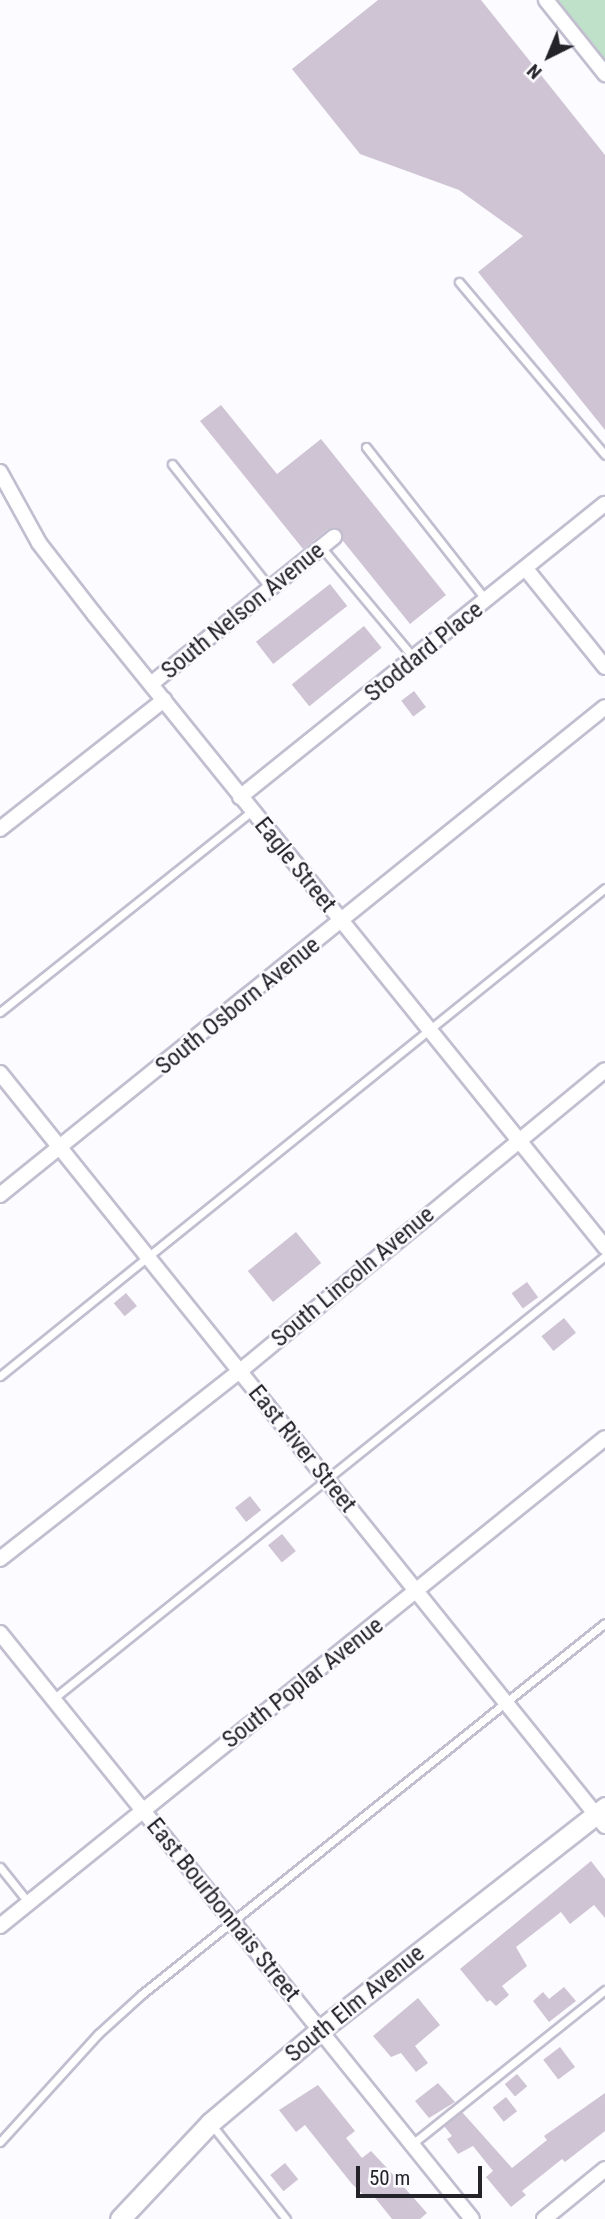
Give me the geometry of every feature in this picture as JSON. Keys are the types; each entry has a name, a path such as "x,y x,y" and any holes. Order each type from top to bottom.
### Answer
{"street":[{"path":"545,0 605,74"},
{"name":"Eagle Street","path":"0,472 39,543 341,923 520,1138 605,1247"},
{"name":"Stoddard Place","path":"240,797 605,504"},
{"name":"South Nelson Avenue","path":"151,684 334,537"},
{"path":"526,569 605,667"},
{"name":"South Nelson Avenue","path":"0,829 164,700"},
{"name":"South Osborn Avenue","path":"0,1195 341,923 605,707"},
{"name":"South Lincoln Avenue","path":"0,1559 240,1371 605,1070"},
{"name":"East River Street","path":"0,1073 506,1703 602,1816"},
{"name":"South Poplar Avenue","path":"0,1926 142,1809 418,1593 605,1438"},
{"name":"East Bourbonnais Street","path":"0,1633 472,2219"},
{"name":"South Elm Avenue","path":"120,2219 210,2123 320,2030 602,1816"},
{"path":"544,2219 605,2169"}],"lane":[{"path":"459,282 605,455"},
{"path":"366,447 486,601"},
{"path":"172,464 271,588"},
{"path":"321,548 415,659"},
{"path":"0,1012 252,811"},
{"path":"0,1376 605,888"},
{"path":"53,1699 605,1256"},
{"path":"0,2142 98,2034 605,1623"},
{"path":"0,1867 28,1902"},
{"path":"412,2144 605,1990"},
{"path":"210,2123 286,2219"}],"green space":[{"path":"557,0 605,0 605,60"}],"building":[{"path":"378,0 481,0 605,155 605,430 478,272 523,236 459,190 360,154 292,69"},
{"path":"221,405 277,474 321,439 446,595 410,624 343,541 338,528 328,529 303,549 200,421"},
{"path":"330,584 347,606 273,664 256,642"},
{"path":"364,626 382,648 309,706 292,685"},
{"path":"414,691 426,707 413,717 401,701"},
{"path":"296,1232 321,1263 273,1302 248,1271"},
{"path":"527,1282 538,1297 523,1309 512,1293"},
{"path":"126,1293 137,1306 125,1316 114,1303"},
{"path":"564,1318 576,1333 553,1351 541,1336"},
{"path":"250,1496 261,1510 246,1522 235,1508"},
{"path":"282,1534 296,1551 282,1562 268,1545"},
{"path":"591,1861 605,1879 605,1918 594,1905 570,1924 561,1912 516,1947 527,1966 502,1986 509,1995 496,2006 490,2000 487,2002 460,1969"},
{"path":"564,1987 576,2001 549,2022 533,2001 543,1992 549,1999"},
{"path":"418,1998 440,2025 415,2046 428,2063 416,2072 401,2053 391,2057 373,2036"},
{"path":"560,2047 575,2067 558,2080 543,2060"},
{"path":"517,2074 527,2086 515,2097 505,2084"},
{"path":"438,2083 455,2102 429,2118 415,2101"},
{"path":"318,2085 355,2131 346,2138 362,2158 371,2151 387,2168 427,2213 420,2219 392,2219 372,2194 367,2198 352,2184 305,2125 296,2132 279,2110"},
{"path":"605,2093 605,2131 565,2162 562,2159 522,2191 526,2195 511,2207 486,2177 493,2171 473,2146 458,2154 447,2139 452,2136 444,2126 462,2112 512,2168 547,2140 544,2136"},
{"path":"506,2097 517,2111 504,2122 493,2107"},
{"path":"285,2163 298,2179 283,2191 270,2175"}]}
